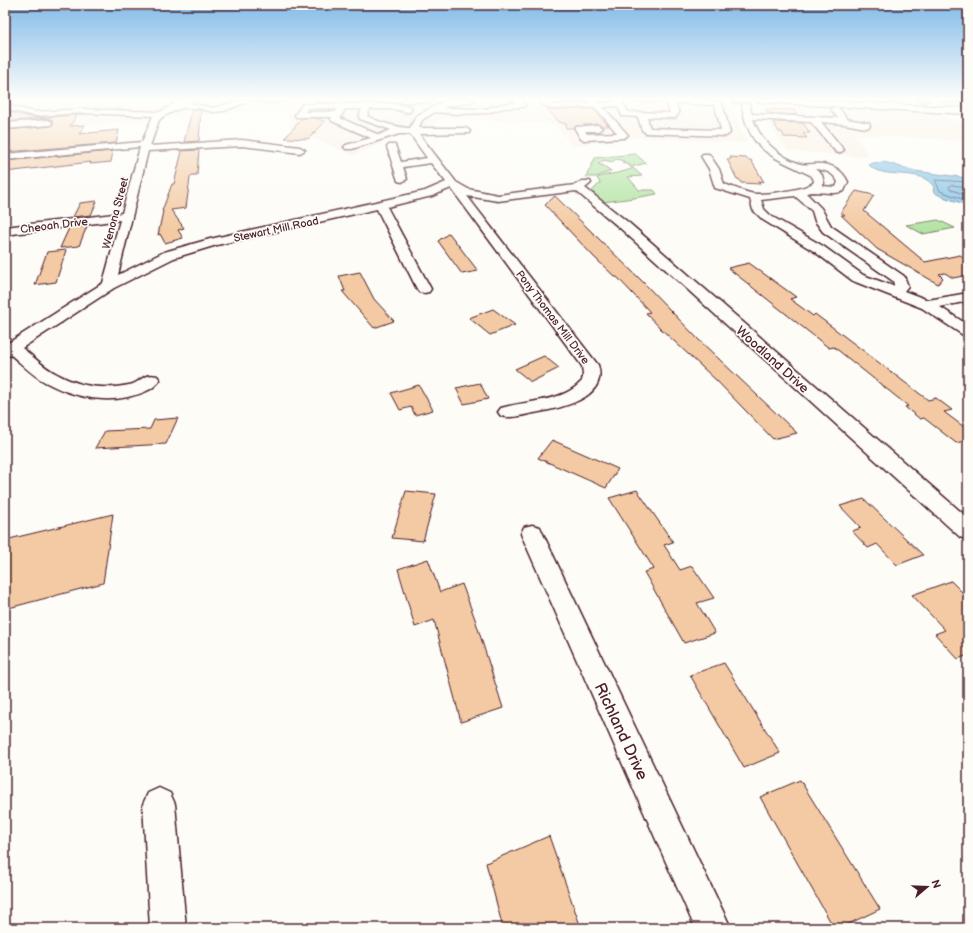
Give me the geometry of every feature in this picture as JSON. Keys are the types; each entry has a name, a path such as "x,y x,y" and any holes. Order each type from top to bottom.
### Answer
{"street":[{"name":"Wenona Street","path":"109,285 146,143"},
{"path":"5,157 145,146 214,143"},
{"path":"234,143 300,150"},
{"path":"349,147 364,143"},
{"path":"420,143 452,183"},
{"path":"762,143 778,157 802,167 818,177 819,183 813,188"},
{"path":"833,143 839,150"},
{"path":"392,147 402,178"},
{"path":"706,156 714,169 719,186 755,197 798,192 813,188 834,191 840,189 843,182 842,177 833,170 816,166 802,167"},
{"path":"398,165 434,160"},
{"name":"Woodland Drive","path":"452,183 466,192 498,198 582,185 591,197 968,531"},
{"name":"Stewart Mill Road","path":"8,350 109,285 169,255 214,242 381,206 428,194 442,189 452,183"},
{"name":"Pony Thomas Mill Drive","path":"452,183 590,365 592,373 590,382 584,390 574,396 507,412"},
{"path":"798,192 817,210 821,221 827,229 899,279 901,286 895,292"},
{"path":"755,197 759,210 767,218 819,249 858,278 927,305 968,332"},
{"path":"381,206 424,289"},
{"name":"Cheoah Drive","path":"5,231 127,216"},
{"path":"927,305 968,297"},
{"path":"8,350 50,378 85,392 113,394 138,389 151,380"},
{"name":"Richland Drive","path":"532,534 713,928"},
{"path":"159,804 168,928"}],"shaded area":[{"path":"323,143 384,143 353,155"},
{"path":"569,143 597,143 572,146"},
{"path":"782,143 860,143 869,157 788,151"}],"green space":[{"path":"635,154 646,163 631,167 629,166 630,165 622,163 624,161 616,159 612,162 604,160 598,164 611,171 596,177 586,177 595,158"},
{"path":"633,168 642,176 628,177 639,190 654,190 657,194 603,202 592,191 600,183 597,178"},
{"path":"938,220 955,228 923,234 906,225"}],"water":[{"path":"884,162 915,171 968,178 968,206 937,194 933,191 934,187 928,181 920,177 883,172 875,170 869,165"}],"building":[{"path":"5,143 116,143 116,143 5,152"},
{"path":"199,150 197,175 192,175 190,178 186,208 171,210 184,228 178,230 183,238 165,243 160,234 158,235 162,211 172,184 174,184 182,151"},
{"path":"113,151 111,162 90,164 91,162 5,172 5,161"},
{"path":"730,157 746,158 751,160 764,182 759,181 760,184 741,183 739,179 737,179 727,159 731,159"},
{"path":"856,191 874,195 864,211 925,262 960,255 968,260 968,275 953,278 945,273 939,274 943,278 938,284 877,249 841,215 845,215 841,212"},
{"path":"555,196 643,282 699,340 797,433 773,439 716,380 661,329 646,313 650,312 617,277 615,277 594,257 545,205"},
{"path":"97,201 91,215 73,217 80,203"},
{"path":"87,226 79,246 60,248 69,228"},
{"path":"449,233 478,271 462,274 438,241"},
{"path":"66,250 56,282 35,285 47,252"},
{"path":"749,263 796,297 790,299 813,316 815,314 928,400 936,398 952,410 944,412 968,430 968,440 956,443 924,418 920,419 905,407 908,406 834,347 829,348 728,268"},
{"path":"360,272 374,299 394,321 374,328 342,291 345,291 339,276"},
{"path":"493,309 515,325 490,335 469,318"},
{"path":"544,356 559,368 531,382 515,369"},
{"path":"480,383 488,399 464,404 456,388"},
{"path":"419,385 433,410 415,415 411,407 400,410 391,393"},
{"path":"178,418 166,444 95,448 105,431 150,429 154,420"},
{"path":"552,440 618,469 606,488 538,458"},
{"path":"637,490 673,542 664,545 680,570 692,566 714,598 697,603 715,633 684,643 644,572 654,569 609,498"},
{"path":"406,491 436,494 423,541 392,538"},
{"path":"864,499 923,555 897,565 877,544 868,548 852,531 861,528 840,506"},
{"path":"113,514 103,583 5,609 5,540"},
{"path":"428,559 440,592 462,584 475,619 503,708 461,722 434,620 415,627 398,569"},
{"path":"951,581 968,598 968,655 958,659 935,634 945,630 912,595"},
{"path":"724,663 780,753 744,768 690,675"},
{"path":"800,780 880,909 840,928 834,928 760,797"},
{"path":"549,836 581,928 503,928 486,863"}]}
